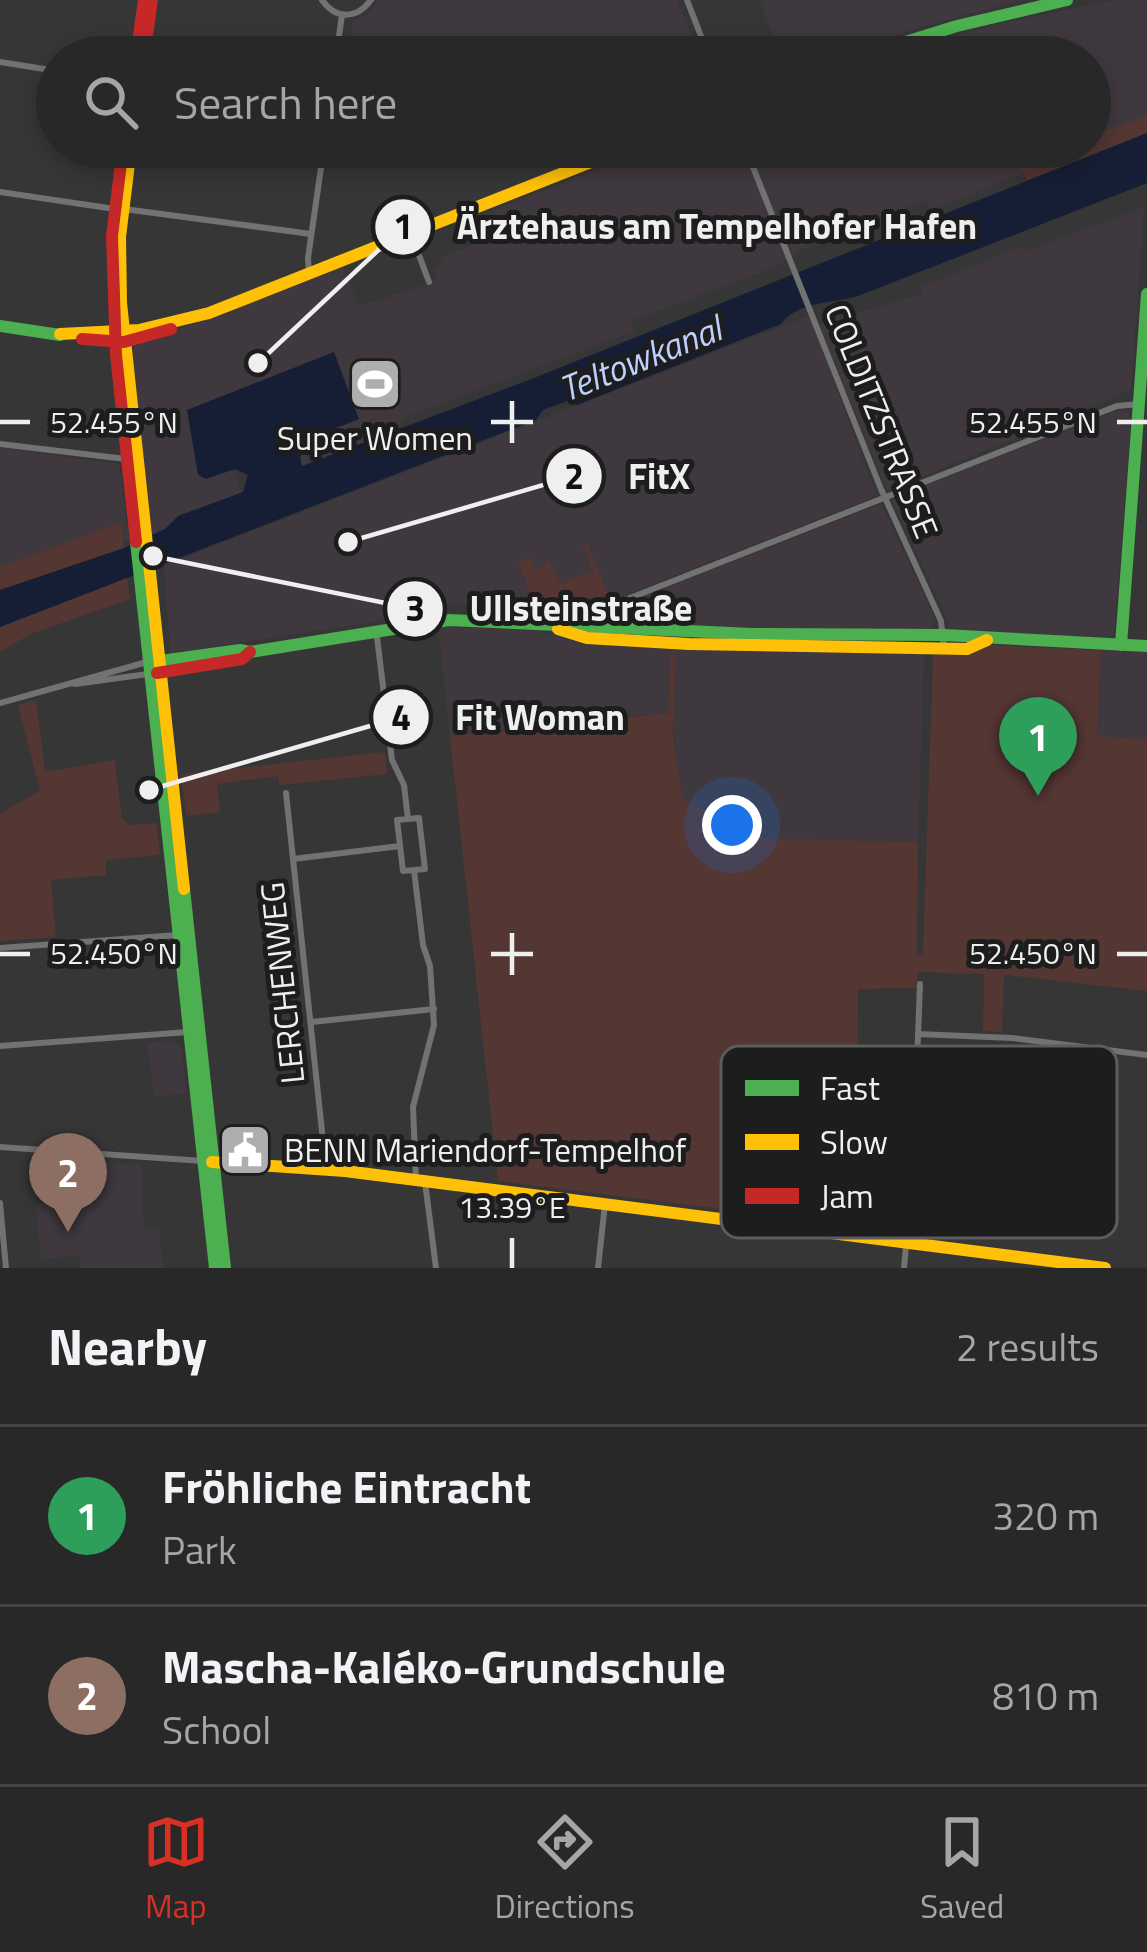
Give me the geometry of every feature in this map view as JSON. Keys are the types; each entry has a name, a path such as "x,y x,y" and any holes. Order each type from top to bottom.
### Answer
{"street":[{"path":"143,36 148,0"},
{"path":"322,0 329,10 342,15 362,10 371,0"},
{"path":"687,0 701,36"},
{"path":"922,36 1066,0"},
{"path":"339,36 342,15"},
{"path":"0,62 36,68"},
{"path":"124,168 118,209 119,337 126,459 140,536"},
{"path":"309,274 321,168"},
{"path":"0,326 119,337 159,333 577,168"},
{"name":"COLDITZSTRASSE","path":"753,168 884,497 941,621 944,642"},
{"path":"0,192 311,235"},
{"path":"410,233 429,282"},
{"path":"1121,645 1147,293"},
{"path":"119,337 208,1161 215,1268"},
{"path":"613,634 619,608 630,598 1117,406 1139,404"},
{"path":"0,444 126,459"},
{"path":"0,703 65,684 242,659 250,652 449,620 547,625 587,638 613,634 912,641 968,649 992,638 1147,646"},
{"path":"376,629 392,760 404,785 408,819"},
{"name":"LERCHENWEG","path":"286,793 326,1169"},
{"path":"419,818 425,868 403,871 397,820 408,819 419,818"},
{"path":"293,859 400,846"},
{"path":"413,870 434,1009 433,1041 413,1107 436,1268"},
{"path":"0,948 183,934"},
{"path":"918,1046 920,984"},
{"path":"312,1022 434,1009"},
{"path":"0,1046 194,1031"},
{"path":"918,1034 1076,1046"},
{"path":"1117,1051 1147,1055"},
{"path":"0,1147 326,1169 721,1218"},
{"path":"208,1161 225,1268"},
{"path":"0,1203 6,1268"},
{"path":"598,1268 605,1204"},
{"path":"881,1238 1105,1268"},
{"path":"904,1268 905,1238"}],"shaded area":[{"path":"378,0 677,0 692,36 350,36 352,22 370,13"},
{"path":"759,0 1023,0 894,36 774,36"},
{"path":"1116,0 1147,0 1147,115 1111,128 1111,36 956,36"},
{"path":"1147,115 1147,133 1111,147 1111,128"},
{"path":"600,168 1023,168 1025,173 931,210 926,200 801,250 777,266 631,321 635,331 403,418 396,430 302,466 300,458 309,438 357,421 188,409 197,472 232,468 242,492 150,536 133,347 342,266 359,306 434,282 434,268 444,263 442,257 493,237 484,214"},
{"path":"1023,168 1058,168 1027,180"},
{"path":"1144,207 1131,390 887,491 819,324 915,296 923,293 921,287 1025,245 1028,250"},
{"path":"809,316 877,496 630,593 603,622 452,603 367,623 170,653 164,565"},
{"path":"1118,410 1127,411 1131,420 1114,635 1105,639 953,631 891,499"},
{"path":"0,448 119,464 129,540 123,542 120,522 0,567"},
{"path":"881,504 931,610 935,621 928,630 737,629 621,620 623,610 635,600"},
{"path":"121,522 124,548 0,590 0,567"},
{"path":"587,544 611,601 603,618 539,615 521,560 530,557 535,571 549,560 561,584 593,571 583,545"},
{"path":"127,577 130,599 31,634 0,652 0,627"},
{"path":"438,626 540,631 586,642 694,648 924,652 918,842 766,838 681,798 672,712 450,736"},
{"path":"988,645 1101,650 1097,736 1147,739 1147,991 1004,975 1002,1032 983,1031 984,974 917,972 917,957 923,952 933,655 966,655"},
{"path":"1101,649 1147,651 1147,739 1097,737"},
{"path":"671,651 676,651 673,733 682,798 766,838 918,842 917,988 858,989 858,1046 721,1046 721,1209 498,1181 450,736 668,713"},
{"path":"36,700 45,772 115,760 122,819 130,825 157,823 160,855 106,860 106,875 51,880 56,937 0,941 0,814 40,790 18,705"},
{"path":"385,752 387,774 280,785 278,776 217,784 220,812 186,816 181,774"},
{"path":"172,1040 182,1049 186,1094 154,1097 147,1043"},
{"path":"92,1162 141,1165 144,1229 159,1228 163,1268 80,1268 79,1255 41,1259 36,1204 95,1198"}],"water":[{"name":"Teltowkanal","path":"1147,133 1147,183 858,296 807,307 781,324 577,405 570,400 543,410 536,420 0,627 0,590 124,548 165,529 178,516 243,492 248,475 235,469 206,479 198,475 187,410 334,352 359,419 309,438 300,458 302,466 1059,168 1111,168 1111,147"}],"traffic: fast":[{"path":"925,36 1067,0"},
{"path":"1121,645 1147,294"},
{"path":"0,326 60,335"},
{"path":"136,542 215,1268"},
{"path":"153,662 250,652 449,620 1147,646"},
{"path":"184,889 225,1268"}],"traffic: slow":[{"path":"128,168 120,237 121,303 184,889"},
{"path":"60,334 139,330 209,313 576,168"},
{"path":"558,629 587,638 689,644 967,649 987,640"},
{"path":"212,1162 345,1171 721,1219"},
{"path":"870,1238 1105,1268"}],"traffic: jam":[{"path":"139,36 144,0"},
{"path":"147,36 152,0"},
{"path":"120,168 112,236 116,355 136,542"},
{"path":"82,339 124,342 171,329"},
{"path":"157,673 242,659 250,652"}],"place":[{"name":"Ärztehaus am Tempelhofer Hafen","path":"258,363"},
{"name":"Super Women","path":"375,384"},
{"name":"FitX","path":"348,542"},
{"name":"Ullsteinstraße","path":"153,556"},
{"name":"Fit Woman","path":"149,790"},
{"name":"Fröhliche Eintracht","path":"1038,796"},
{"name":"BENN Mariendorf-Tempelhof","path":"245,1150"},
{"name":"Mascha-Kaléko-Grundschule","path":"68,1232"}]}
